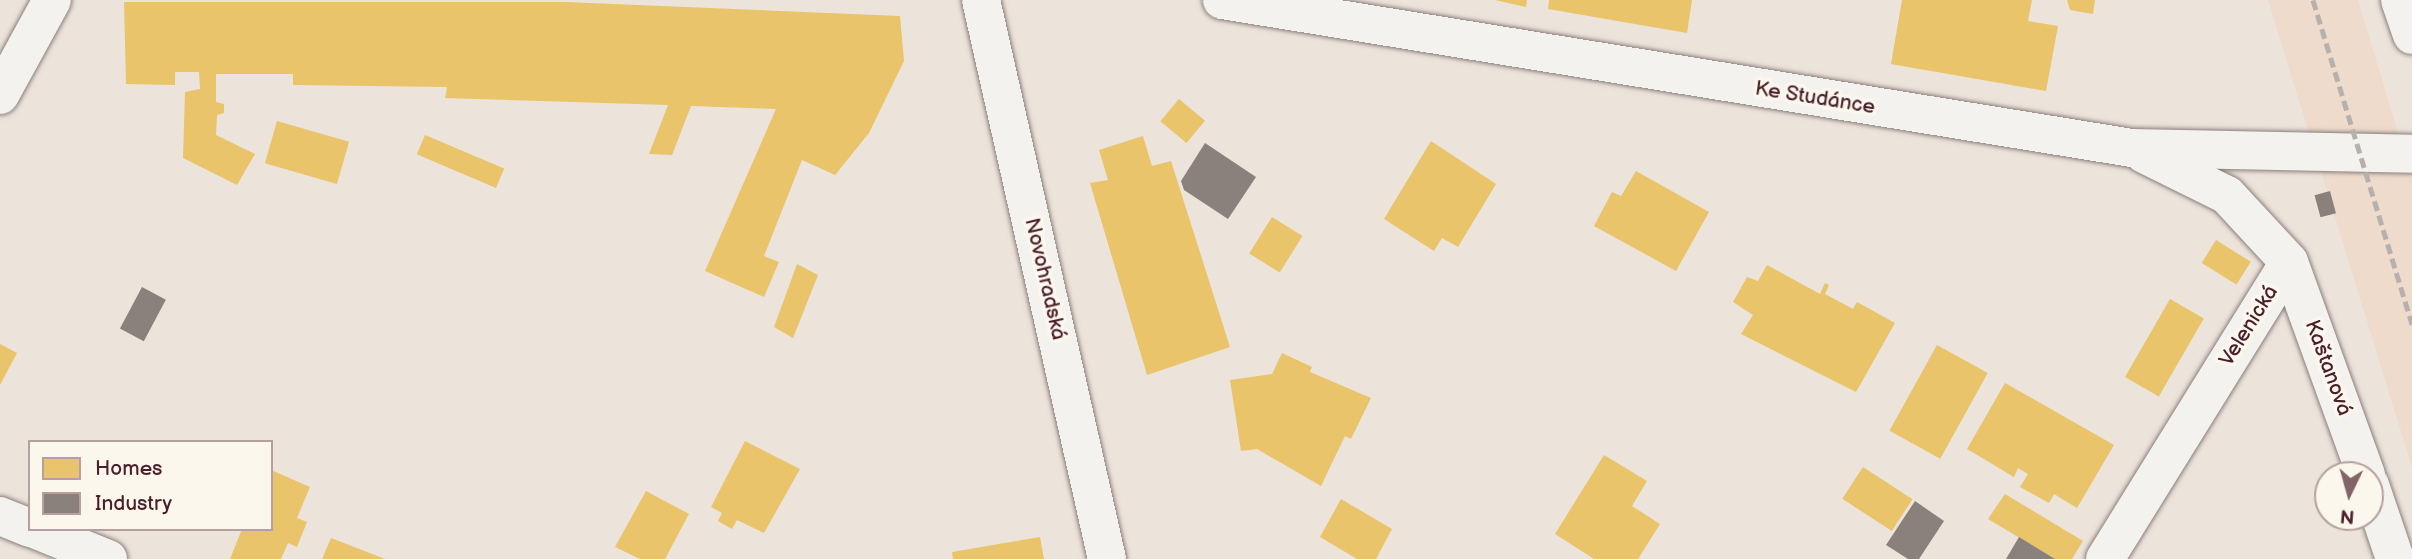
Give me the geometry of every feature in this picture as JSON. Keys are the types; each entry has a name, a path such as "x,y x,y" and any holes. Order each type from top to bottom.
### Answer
{"street":[{"path":"0,95 52,0"},
{"name":"Novohradská","path":"981,0 1107,559"},
{"name":"Ke Studánce","path":"1222,0 2132,148 2412,154"},
{"path":"2400,0 2412,35"},
{"name":"Velenická","path":"2105,559 2289,262 2228,195 2132,148"},
{"name":"Kaštanová","path":"2289,262 2361,461"},
{"path":"0,516 28,526"},
{"path":"2384,526 2395,559"},
{"path":"39,531 108,559"}],"shaded area":[{"path":"2268,0 2358,0 2412,179 2412,467"}],"building: Homes":[{"path":"1495,0 1527,0 1526,7"},
{"path":"1549,0 1692,0 1687,33 1548,9"},
{"path":"1902,0 2032,0 2028,21 2058,26 2046,91 1891,64"},
{"path":"2067,0 2095,0 2093,14 2070,10"},
{"path":"124,2 565,2 900,16 904,61 869,133 835,175 802,160 764,256 779,262 764,297 705,271 776,109 691,106 672,155 649,154 668,105 445,98 447,87 293,85 293,74 216,74 216,102 224,104 224,113 217,115 216,135 255,154 237,185 183,158 185,92 200,89 199,72 175,72 175,85 126,84"},
{"path":"1179,99 1205,121 1186,143 1160,121"},
{"path":"277,121 349,142 337,184 265,163"},
{"path":"425,135 504,169 496,188 417,154"},
{"path":"1143,136 1152,166 1171,161 1230,347 1147,375 1090,183 1108,180 1099,150"},
{"path":"1431,141 1496,184 1458,247 1442,238 1434,251 1384,219"},
{"path":"1636,171 1709,212 1676,271 1594,226 1612,192 1621,196"},
{"path":"1272,217 1303,236 1280,273 1249,253"},
{"path":"2216,240 2251,262 2236,285 2202,263"},
{"path":"797,264 818,275 793,338 774,327"},
{"path":"1767,265 1820,294 1825,283 1829,285 1825,294 1853,309 1857,302 1895,323 1856,392 1741,334 1753,315 1733,302 1747,277 1758,281"},
{"path":"2170,299 2204,318 2159,396 2125,377"},
{"path":"0,344 17,353 0,385"},
{"path":"1937,345 1988,373 1940,459 1889,431"},
{"path":"1282,353 1312,367 1310,372 1371,398 1351,439 1345,436 1321,486 1257,449 1241,451 1230,380 1272,374"},
{"path":"2005,383 2114,445 2077,508 2054,494 2049,503 2020,487 2028,474 2018,468 2014,477 1967,449"},
{"path":"745,441 800,469 764,533 737,520 732,529 718,521 722,513 711,507"},
{"path":"1604,455 1647,481 1632,506 1660,524 1638,559 1594,559 1555,534"},
{"path":"1863,467 1912,499 1892,531 1842,499"},
{"path":"273,471 310,487 297,518 307,522 297,547 288,543 281,559 230,559 241,531 273,531"},
{"path":"646,491 689,514 665,559 640,559 615,547"},
{"path":"2005,494 2083,541 2072,559 2055,559 1988,519"},
{"path":"1341,499 1392,529 1376,559 1357,559 1320,537"},
{"path":"1040,537 1044,559 953,559 952,552"},
{"path":"331,538 385,559 322,559"}],"building: Industry":[{"path":"1205,143 1256,177 1228,219 1184,190 1181,181"},
{"path":"2330,191 2336,213 2320,217 2315,195"},
{"path":"142,287 166,300 144,341 120,328"},
{"path":"1915,501 1944,521 1919,559 1908,559 1886,545"},
{"path":"2019,537 2055,559 2006,559"}],"railway":[{"path":"2313,0 2412,324"}]}
